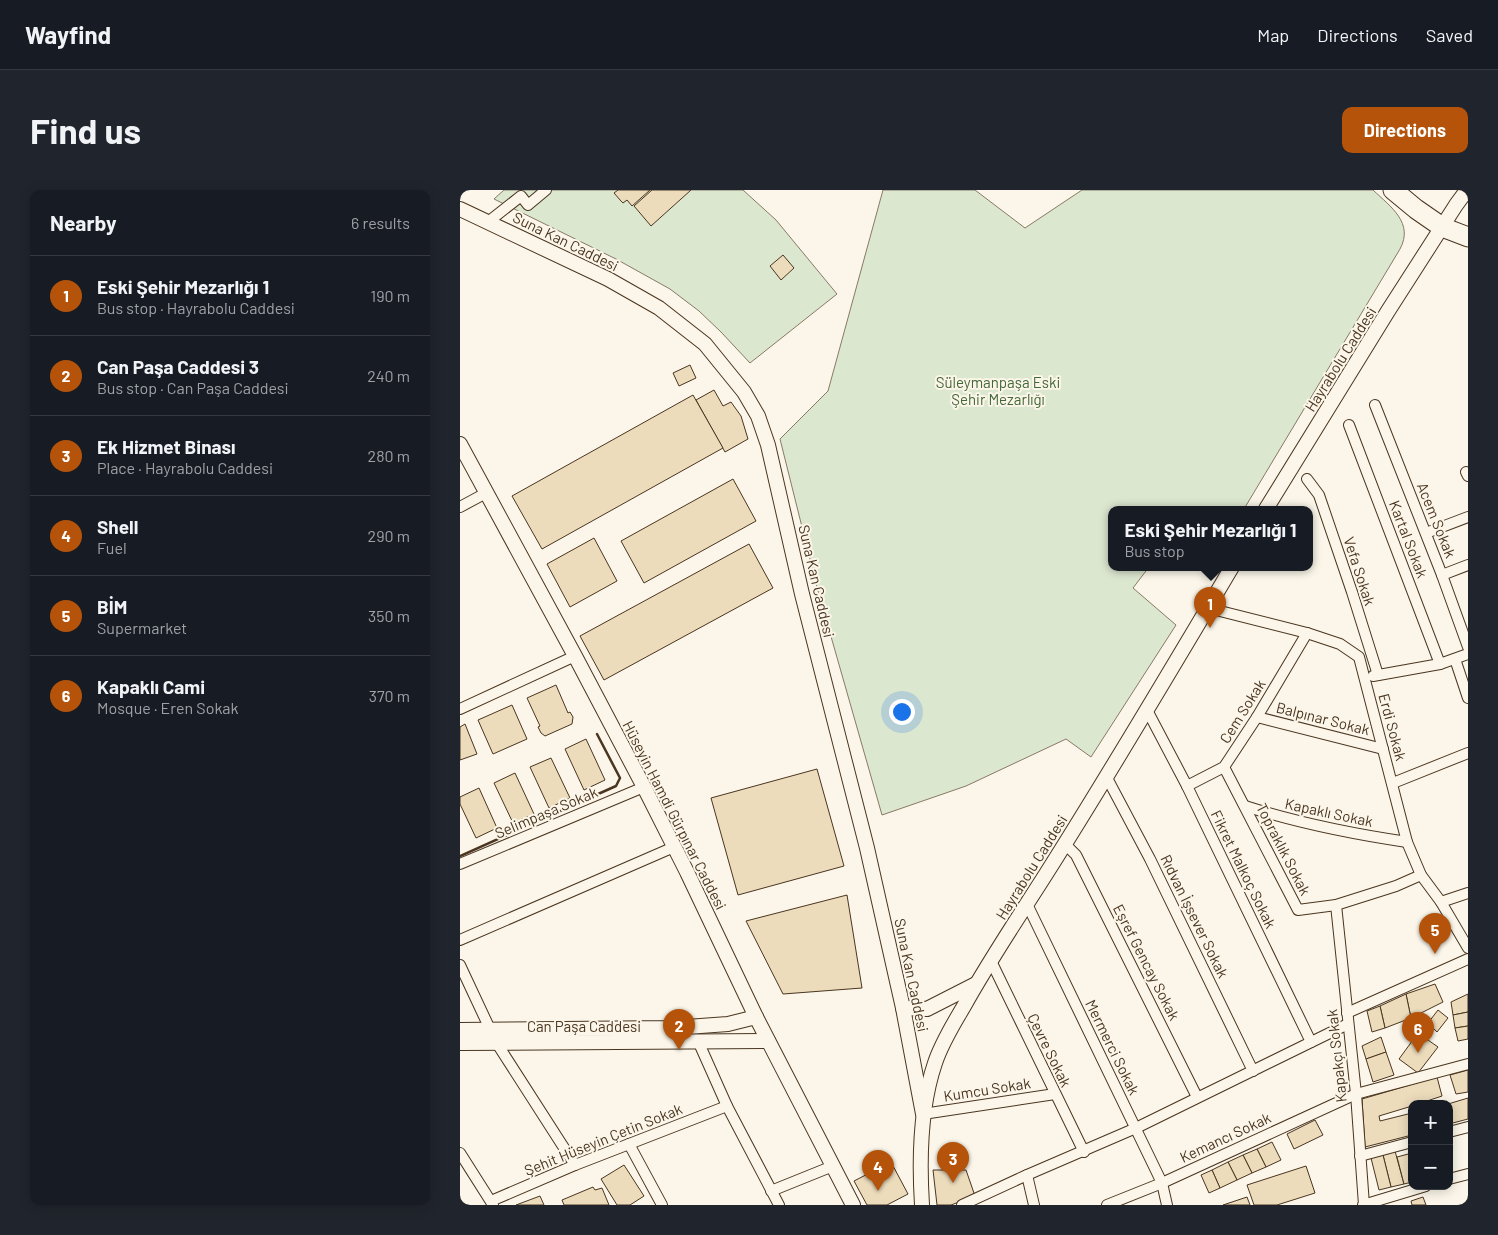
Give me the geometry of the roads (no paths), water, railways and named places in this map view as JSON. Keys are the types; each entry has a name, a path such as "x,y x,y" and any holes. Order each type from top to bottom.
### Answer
{"highway":[{"path":"1393,190 1442,227 1468,237"}],"street":[{"name":"Hayrabolu Caddesi","path":"1268,506 1388,312 1468,190"},
{"path":"488,222 521,196 528,205 543,196"},
{"name":"Suna Kan Caddesi","path":"460,209 608,279 666,312 705,344 744,392 758,416 775,471 804,602 867,848 903,1008 923,1114"},
{"name":"Acem Sokak","path":"1375,406 1442,574 1468,647"},
{"name":"Kartal Sokak","path":"1349,425 1440,664"},
{"name":"Hüseyin Hamdi Gürpınar Caddesi","path":"460,444 644,787 756,1017 853,1205"},
{"name":"Vefa Sokak","path":"1307,479 1319,495 1378,675"},
{"path":"460,507 486,493"},
{"path":"1426,533 1468,518"},
{"path":"1442,574 1468,564"},
{"name":"Hayrabolu Caddesi","path":"922,1205 923,1114 928,1084 942,1044 976,984 1065,844 1230,571"},
{"name":"Erdi Sokak","path":"1208,608 1307,633 1340,644 1359,657 1408,842 1421,875 1441,902 1468,948"},
{"name":"Cem Sokak","path":"1187,786 1224,767 1257,717 1307,633"},
{"path":"1365,678 1440,664 1468,654"},
{"path":"460,709 575,656"},
{"path":"1455,659 1468,698"},
{"name":"Fikret Malkoç Sokak","path":"1147,710 1187,786 1312,1042"},
{"name":"Balpınar Sokak","path":"1257,717 1383,749"},
{"path":"1392,783 1468,753"},
{"name":"Topraklık Sokak","path":"1224,767 1298,910 1336,905 1396,886 1421,875"},
{"name":"Rıdvan İşsever Sokak","path":"1106,776 1150,859 1253,1071"},
{"name":"Selimpaşa Sokak","path":"460,864 644,787"},
{"name":"Kapaklı Sokak","path":"1245,806 1277,816 1353,833 1408,842"},
{"name":"Eşref Gencay Sokak","path":"1065,844 1076,854 1197,1097"},
{"path":"460,940 674,847"},
{"path":"1441,902 1468,893"},
{"name":"Mermerci Sokak","path":"1027,904 1162,1183 1167,1205"},
{"name":"Kapakçı Sokak","path":"1336,905 1356,1094 1364,1205"},
{"path":"962,1205 1136,1128 1312,1042 1347,1018 1468,959"},
{"name":"Çevre Sokak","path":"991,961 1084,1152"},
{"path":"460,965 493,1036 575,1165"},
{"path":"903,1008 927,1009 976,984"},
{"name":"Can Paşa Caddesi","path":"460,1043 493,1036 728,1024 756,1017"},
{"name":"Can Paşa Caddesi","path":"460,1030 493,1036 768,1041"},
{"path":"698,1041 727,1106 779,1205"},
{"name":"Kemancı Sokak","path":"1107,1205 1162,1183 1356,1094 1468,1064"},
{"name":"Kumcu Sokak","path":"923,1114 1055,1094"},
{"name":"Şehit Hüseyin Çetin Sokak","path":"492,1203 575,1165 727,1106"},
{"path":"1453,1131 1468,1127"},
{"path":"1360,1156 1408,1143"},
{"path":"629,1144 662,1205"},
{"path":"460,1153 492,1203"},
{"path":"771,1191 833,1166"},
{"path":"1453,1178 1468,1174"},
{"path":"1027,1175 1034,1205"},
{"path":"1364,1205 1413,1190"}],"place":[{"name":"Eski Şehir Mezarlığı 1","path":"1210,628"},
{"name":"BİM","path":"1435,954"},
{"name":"Can Paşa Caddesi 3","path":"679,1050"},
{"name":"Kapaklı Cami","path":"1418,1053"},
{"name":"Ek Hizmet Binası","path":"953,1183"},
{"name":"Shell","path":"878,1191"}],"park label":[{"name":"Süleymanpaşa Eski Şehir Mezarlığı","path":"998,390"}]}
